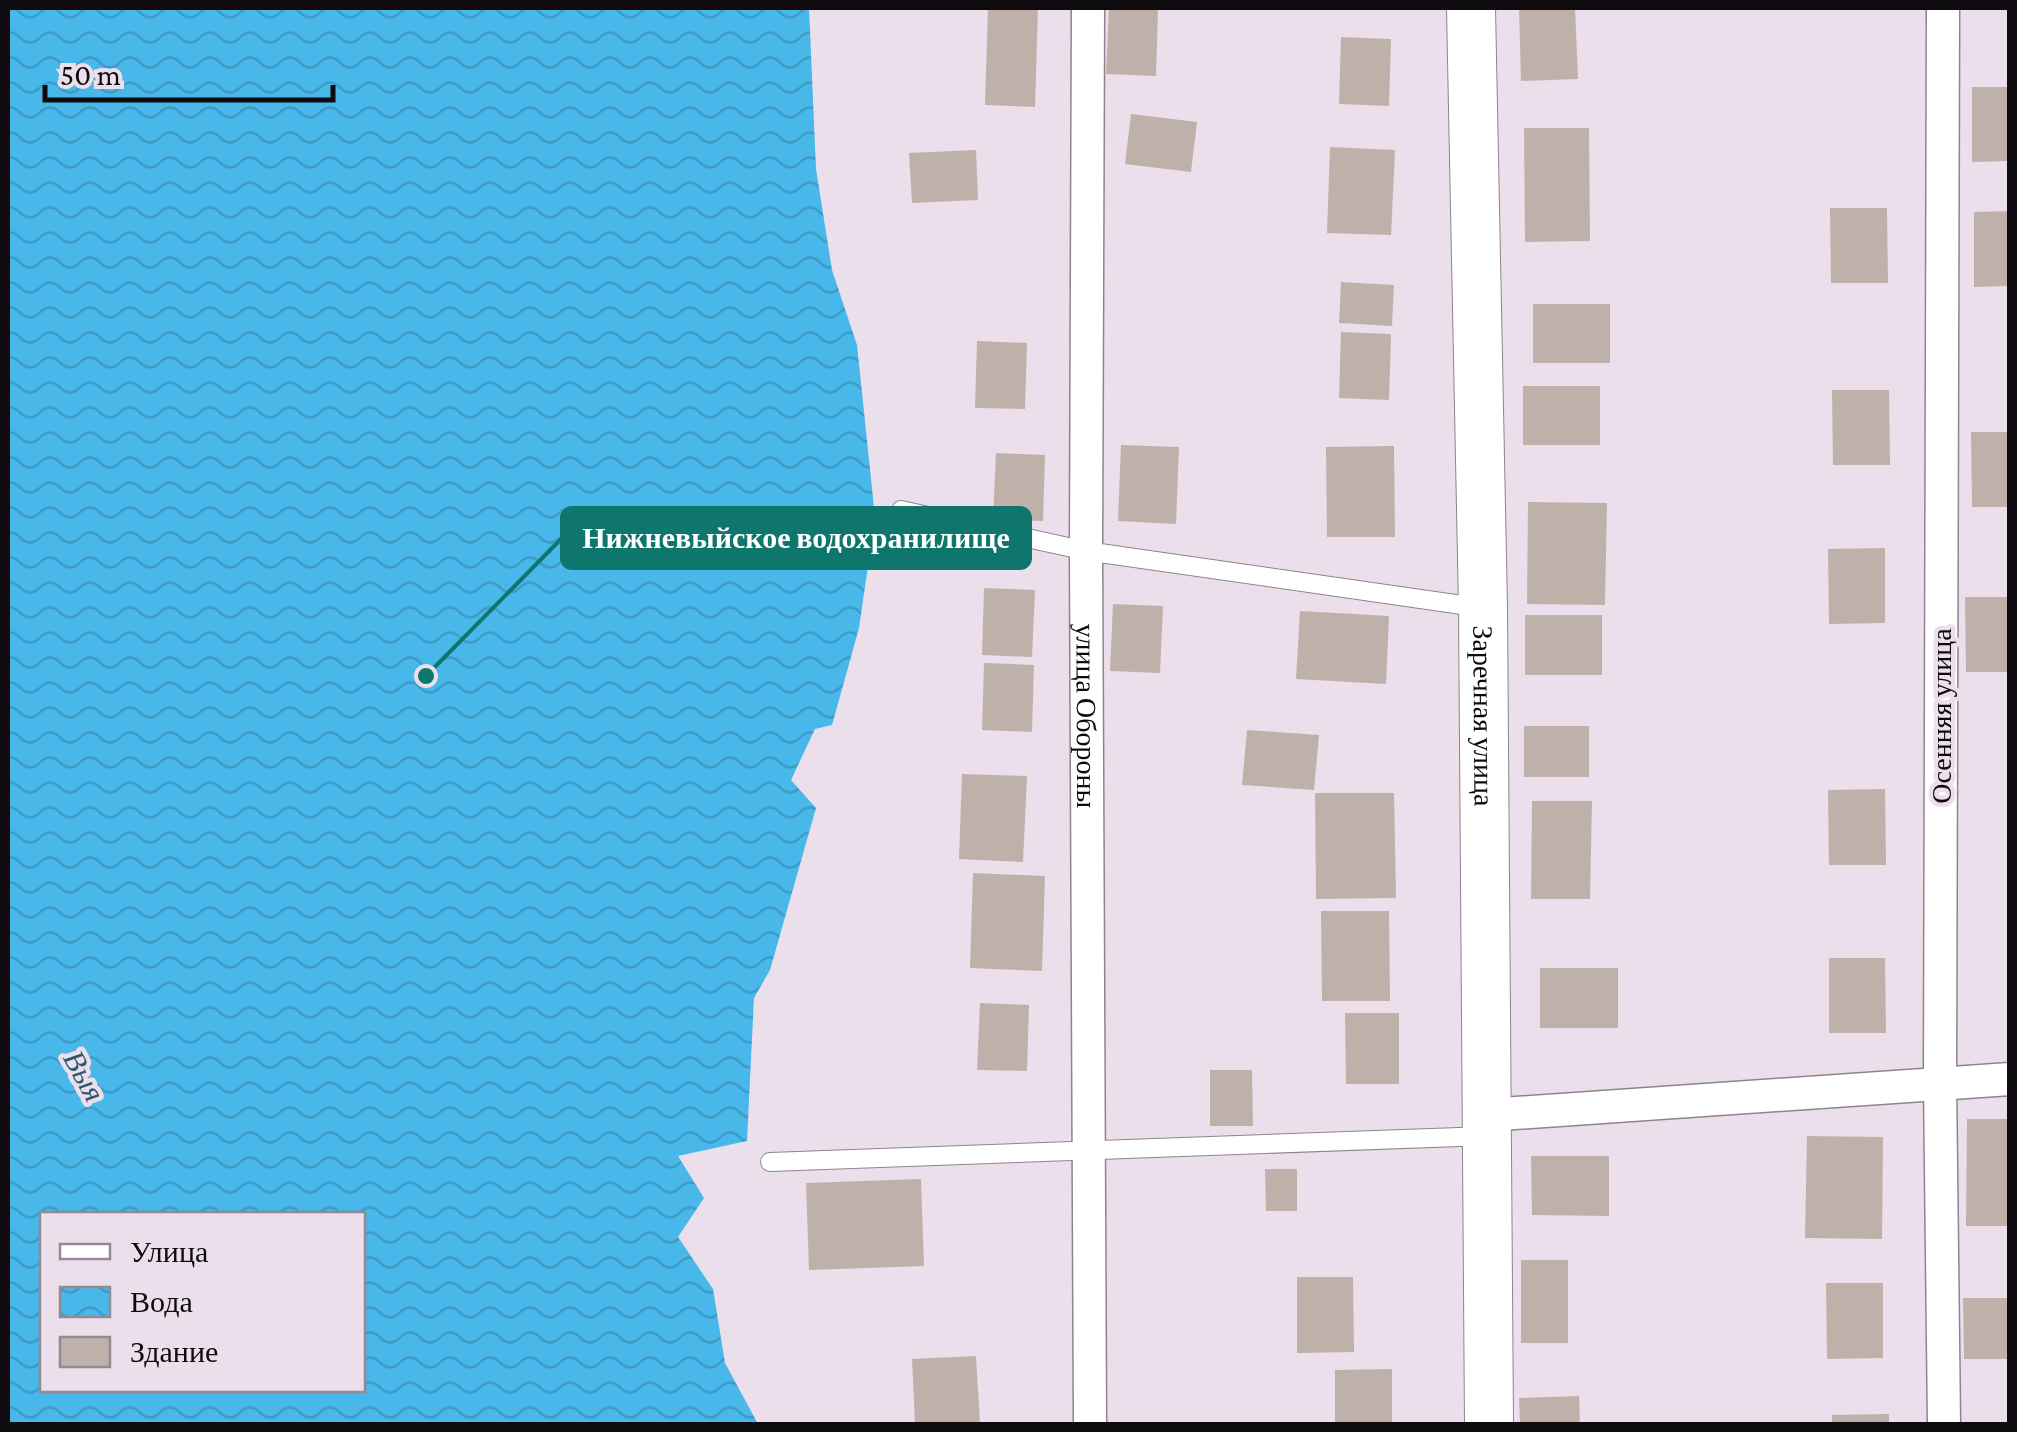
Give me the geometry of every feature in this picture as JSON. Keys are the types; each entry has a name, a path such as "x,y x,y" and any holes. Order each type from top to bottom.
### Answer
{"street":[{"name":"улица Обороны","path":"1088,8 1090,1424"},
{"name":"Заречная улица","path":"1472,8 1483,608 1489,1424"},
{"name":"Осенняя улица","path":"1943,8 1940,1082 1944,1424"},
{"path":"1487,1126 1940,1082 2010,1079"}],"lane":[{"path":"901,510 1086,551 1483,608"},
{"path":"770,1162 1487,1126"}],"water":[{"name":"Выя","path":"8,8 809,8 816,169 832,270 857,345 875,517 859,628 832,725 815,729 791,780 816,808 770,970 754,998 747,1141 678,1156 704,1198 678,1237 713,1289 725,1363 758,1424 8,1424"}],"building":[{"path":"988,8 1038,8 1035,107 985,105"},
{"path":"1109,8 1158,10 1156,76 1106,74"},
{"path":"1519,8 1575,8 1578,79 1521,81"},
{"path":"1341,37 1391,39 1389,106 1339,104"},
{"path":"1972,87 2010,87 2010,161 1972,162"},
{"path":"1131,114 1197,122 1191,172 1125,164"},
{"path":"1524,128 1589,128 1590,241 1525,242"},
{"path":"1330,147 1395,150 1391,235 1327,233"},
{"path":"976,150 978,200 912,203 909,153"},
{"path":"1830,208 1887,208 1888,283 1831,283"},
{"path":"2010,211 2010,286 1974,287 1974,212"},
{"path":"1341,282 1394,285 1392,326 1339,323"},
{"path":"1533,304 1610,304 1610,363 1533,363"},
{"path":"1341,332 1391,334 1389,400 1339,398"},
{"path":"977,341 1027,343 1025,409 975,408"},
{"path":"1523,386 1600,386 1600,445 1523,445"},
{"path":"1832,390 1889,390 1890,465 1833,465"},
{"path":"1971,432 2010,432 2010,507 1972,507"},
{"path":"1121,445 1179,447 1176,524 1118,521"},
{"path":"1394,446 1395,537 1327,537 1326,447"},
{"path":"996,453 1045,455 1043,521 993,519"},
{"path":"1528,502 1607,503 1605,605 1527,604"},
{"path":"1885,548 1885,623 1829,624 1828,549"},
{"path":"984,588 1035,590 1032,657 982,655"},
{"path":"1965,597 2010,597 2010,672 1966,672"},
{"path":"1113,604 1163,606 1160,673 1110,671"},
{"path":"1300,611 1389,616 1386,684 1296,679"},
{"path":"1525,615 1602,615 1602,675 1525,675"},
{"path":"984,663 1034,665 1032,732 982,730"},
{"path":"1524,726 1589,726 1589,777 1524,777"},
{"path":"1247,730 1319,735 1314,790 1242,785"},
{"path":"962,774 1027,776 1023,862 959,859"},
{"path":"1885,789 1886,865 1829,865 1828,790"},
{"path":"1315,793 1394,793 1396,898 1316,899"},
{"path":"1532,801 1592,801 1590,899 1531,899"},
{"path":"973,873 1045,876 1042,971 970,968"},
{"path":"1321,911 1389,911 1390,1001 1322,1001"},
{"path":"1829,958 1885,958 1886,1033 1829,1033"},
{"path":"1540,968 1618,968 1618,1028 1540,1028"},
{"path":"980,1003 1029,1005 1027,1071 977,1070"},
{"path":"1345,1013 1399,1013 1399,1084 1346,1084"},
{"path":"1210,1070 1252,1070 1253,1126 1210,1126"},
{"path":"1967,1119 2010,1119 2010,1226 1966,1226"},
{"path":"1807,1136 1883,1137 1882,1239 1805,1238"},
{"path":"1531,1156 1609,1156 1609,1216 1532,1215"},
{"path":"1265,1169 1297,1169 1297,1211 1266,1211"},
{"path":"921,1179 924,1266 809,1270 806,1183"},
{"path":"1521,1260 1568,1260 1568,1343 1521,1343"},
{"path":"1297,1277 1353,1277 1354,1352 1297,1353"},
{"path":"1826,1283 1883,1283 1883,1358 1827,1359"},
{"path":"1963,1298 2010,1298 2010,1359 1964,1359"},
{"path":"976,1356 980,1424 915,1424 912,1359"},
{"path":"1392,1369 1392,1424 1335,1424 1335,1370"},
{"path":"1579,1396 1580,1424 1520,1424 1519,1398"},
{"path":"1889,1414 1889,1424 1832,1424 1832,1415"}],"place":[{"name":"Нижневыйское водохранилище","path":"426,676"}]}
